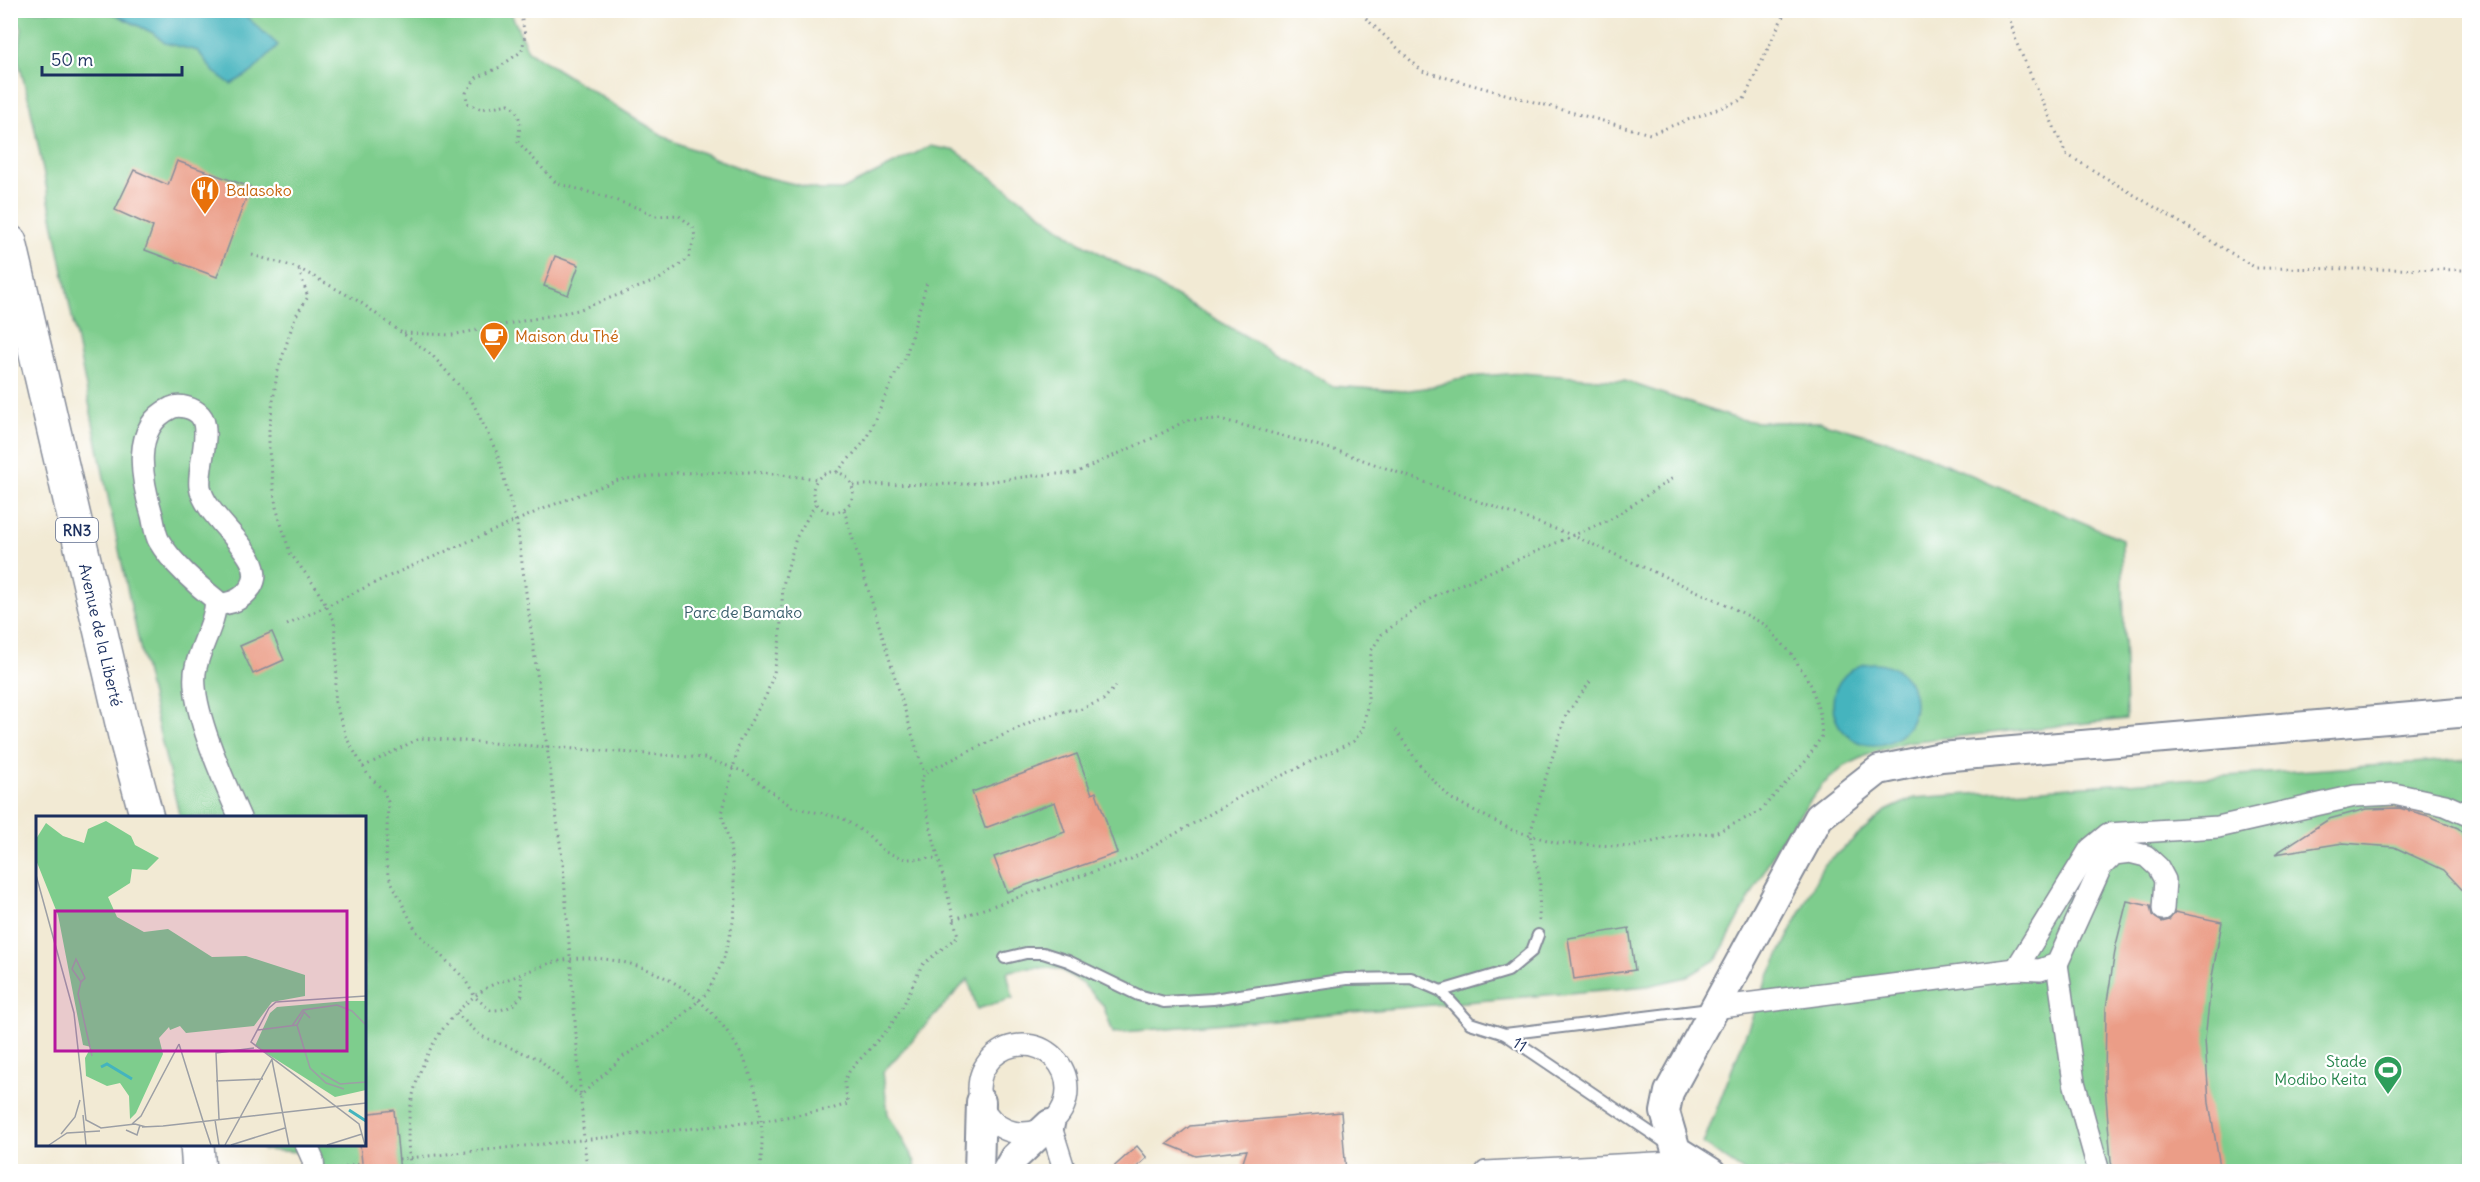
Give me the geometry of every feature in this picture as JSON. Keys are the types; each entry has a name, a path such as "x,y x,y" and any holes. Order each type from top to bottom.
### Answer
{"highway":[{"name":"Avenue de la Liberté","path":"10,242 125,736 146,816"},
{"path":"197,1146 199,1172"}],"street":[{"path":"216,605 234,603 248,592 254,583 252,562 248,554 218,522 202,495 199,486 204,447 204,424 201,416 187,407 175,406 159,414 148,433 141,455 144,485 159,541 190,579 216,600 216,605 216,613 195,669 195,680 211,748 239,816"},
{"path":"1486,1172 1693,1161 1665,1112 1669,1092 1819,817 1880,770 1941,757 2469,712"},
{"path":"2016,969 2091,849 2108,834 2218,827 2355,796 2394,794 2445,805 2469,816"},
{"path":"2099,1172 2074,1082 2057,964 2101,867 2114,854 2130,852 2146,856 2158,867 2165,880 2163,909"},
{"path":"1714,1008 2016,969 2040,970 2057,964"},
{"path":"979,1172 981,1076 987,1064 996,1054 1021,1045 1034,1046 1046,1051 1064,1070 1067,1096 1063,1109 1014,1158 1006,1172"},
{"path":"981,1102 989,1117 1002,1128 1018,1133 1035,1132 1050,1124"},
{"path":"1050,1124 1065,1172"},
{"path":"307,1146 313,1160 314,1172"}],"lane":[{"path":"1441,991 1508,971 1532,951 1538,935"},
{"path":"1005,958 1026,953 1043,953 1068,961 1138,995 1164,1002 1213,999 1346,979 1411,978 1441,991 1470,1023 1505,1034"},
{"name":"11","path":"1505,1034 1714,1008"},
{"name":"11","path":"1505,1034 1693,1161"}],"path":[{"path":"402,333 452,335 578,310 658,280 688,259 694,237 693,227 678,215 655,216 603,196 556,183 518,142 521,121 516,109 509,104 481,109 467,103 466,93 477,78 498,68 522,51 525,35 520,10"},
{"path":"1357,10 1422,71 1650,135 1744,99 1786,10"},
{"path":"2007,10 2017,44 2066,154 2256,268 2469,270"},
{"path":"252,255 298,268 360,302 432,355 471,399 497,453 515,521 563,865 580,1096 589,1171"},
{"path":"298,268 308,297 295,316 277,374 269,429 269,450 276,507 290,554 315,586 334,620 337,659 335,702 347,739 363,767 383,790 388,802 386,860 388,875 416,931 464,978 475,997 490,1010 506,1010 513,1006 522,995 521,974"},
{"path":"837,472 865,441 906,356 927,282"},
{"path":"853,485 969,484 1075,473 1187,420 1220,419 1338,452 1572,535 1723,603 1764,624 1791,653 1811,685 1820,714 1822,736 1805,762 1759,812 1715,833 1679,835 1632,847 1558,843 1512,830 1450,798 1421,767 1396,730"},
{"path":"287,625 515,521 618,480 678,473 754,472 818,479 830,472 837,472 844,474 853,485 853,499 844,510 826,512 816,503 813,492 818,479"},
{"path":"954,919 1131,859 1252,790 1354,741 1363,729 1368,700 1371,651 1382,634 1434,596 1611,519 1673,478"},
{"path":"580,1096 624,1056 668,1029 707,993 723,961 736,899 730,845 722,814 740,740 766,696 774,673 780,638 783,585 796,538 816,503"},
{"path":"399,1159 763,1121 848,1104 844,1081 850,1070 888,1028 903,1006 922,965 958,936 921,784 924,773 844,510"},
{"path":"1538,935 1540,881 1530,835 1566,715 1592,679"},
{"path":"924,773 1039,718 1079,710 1103,700 1117,685"},
{"path":"363,767 420,738 704,758 745,772 792,807 842,818 868,835 885,852 905,859 939,858"},
{"path":"412,1172 409,1158 411,1095 430,1047 456,1013 482,990 554,960 569,959 614,960 652,972 687,990 720,1021 743,1055 755,1088 763,1121 763,1153 759,1172"},
{"path":"456,1013 481,1036 539,1059 580,1096"},
{"path":"329,1172 362,1162"}],"green space":[{"name":"Parc de Bamako","path":"11,11 510,11 528,51 670,140 757,175 820,190 842,190 930,146 956,151 1075,239 1333,386 1403,391 1431,387 1467,377 1521,373 1625,381 1734,418 1757,422 1821,422 1901,445 2122,539 2126,719 1906,742 1872,753 1845,766 1822,785 1780,841 1717,959 1687,977 1648,986 1113,1033 1103,1005 1083,984 1059,969 1024,968 1007,972 1013,998 977,1009 968,979 883,1072 888,1114 915,1162 916,1171 303,1171 301,1152 264,1150 257,1146 366,1146 366,816 180,816 138,640 30,105 18,59 22,28"},
{"path":"2469,759 2469,1171 1745,1172 1703,1144 1766,982 1823,866 1886,811 1914,798"}],"water":[{"path":"108,11 240,11 278,45 252,72 231,84 214,72 198,51 165,43 153,33"},
{"path":"1874,663 1890,666 1903,675 1912,688 1915,704 1912,720 1903,733 1890,742 1874,745 1858,742 1845,733 1836,720 1833,704 1836,688 1845,675 1858,666"}],"building":[{"path":"177,161 250,187 217,277 145,250 153,227 115,210 134,170 168,185"},
{"path":"555,256 579,265 568,295 544,286"},
{"path":"272,632 284,660 253,674 240,646"},
{"path":"1077,754 1092,794 1096,792 1117,853 1007,892 994,857 1065,832 1055,802 985,828 972,792"},
{"path":"2399,808 2429,816 2458,828 2469,838 2469,897 2444,870 2394,847 2343,843 2275,854 2329,819 2366,809"},
{"path":"2127,901 2150,906 2152,915 2162,922 2169,920 2175,912 2222,922 2212,977 2205,1039 2209,1103 2221,1172 2114,1172 2111,1162 2105,1083 2106,1008 2116,945"},
{"path":"1629,928 1635,970 1574,979 1568,938"},
{"path":"394,1110 400,1172 363,1172 360,1146 366,1146 366,1114"},
{"path":"1341,1112 1346,1172 1258,1172 1242,1165 1247,1150 1196,1156 1167,1144 1190,1126"},
{"path":"1137,1146 1147,1158 1131,1172 1108,1172"}],"place":[{"name":"Balasoko","path":"205,216"},
{"name":"Maison du Thé","path":"494,362"},
{"name":"Stade Modibo Keita","path":"2388,1096"}]}
